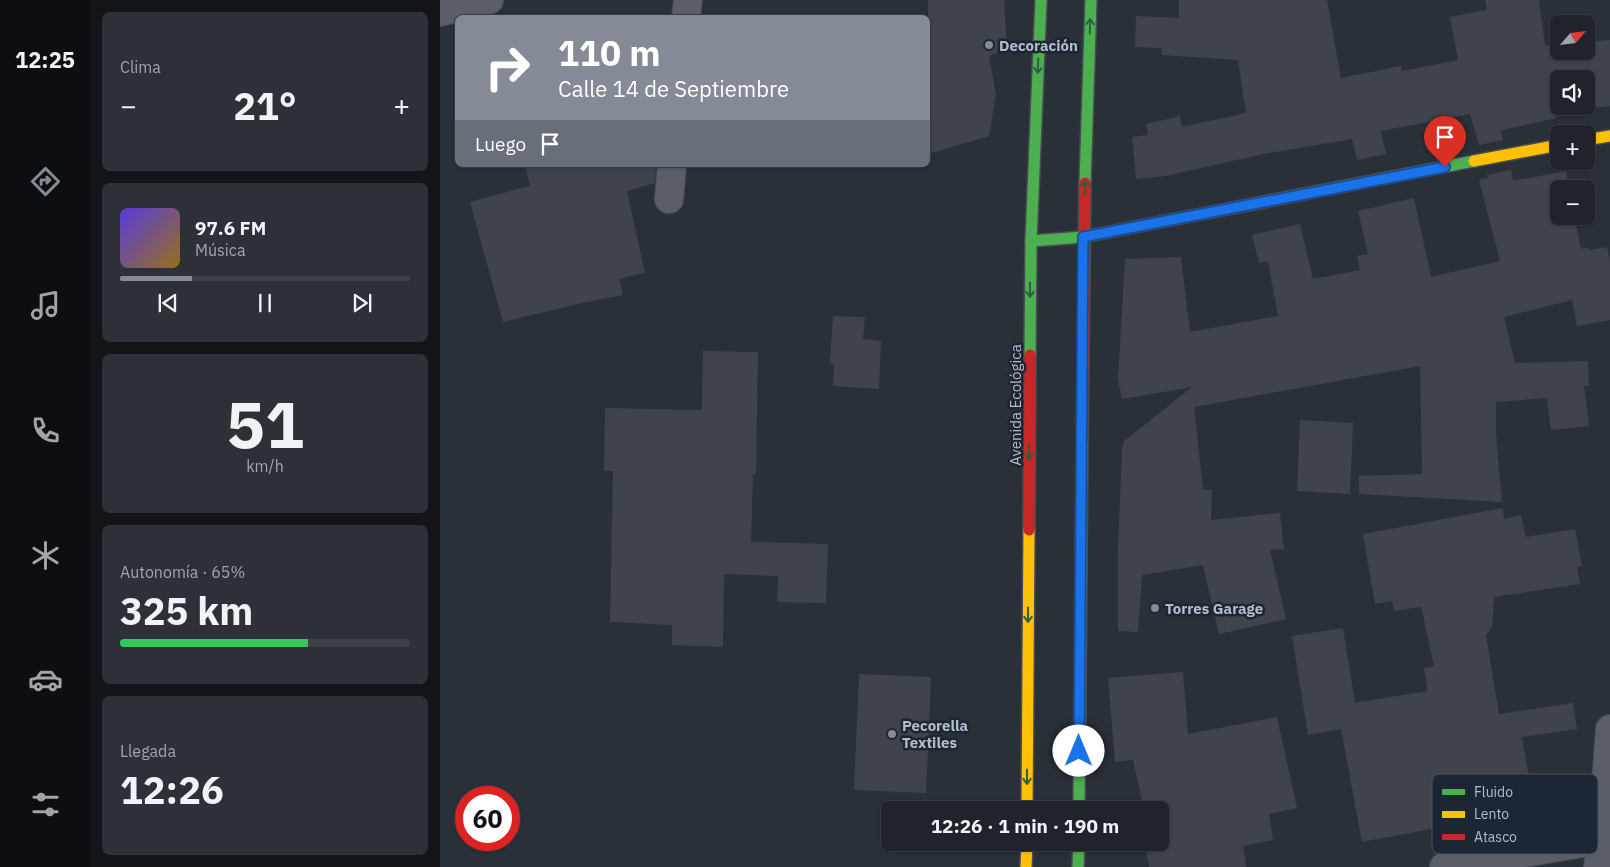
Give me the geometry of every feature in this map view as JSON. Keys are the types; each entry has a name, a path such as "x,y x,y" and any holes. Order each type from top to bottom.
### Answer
{"main road":[{"name":"Avenida Ecológica","path":"1027,801 1031,241 1041,0"},
{"path":"1079,801 1083,237 1091,0"},
{"path":"1595,138 1610,136"},
{"path":"1031,241 1083,237 1550,147"},
{"path":"1026,851 1026,867"},
{"path":"1078,867 1079,851"}],"street":[{"path":"440,12 489,0"},
{"path":"686,15 688,0"},
{"path":"669,199 672,167"},
{"path":"1598,867 1606,839 1610,730"},
{"path":"1444,867 1519,854"}],"building":[{"path":"928,0 1004,0 1007,50 989,56 996,95 989,136 930,153 930,15 928,15"},
{"path":"1179,0 1327,0 1341,78 1401,66 1402,71 1458,60 1450,17 1487,10 1485,0 1539,0 1545,46 1550,46 1550,60 1595,60 1595,41 1610,40 1610,106 1595,108 1595,70 1550,70 1550,115 1556,115 1557,118 1501,130 1503,140 1479,145 1470,114 1381,131 1386,154 1357,160 1352,139 1268,153 1166,176 1136,179 1132,137 1148,135 1146,124 1180,116 1182,127 1246,113 1238,60 1162,55 1162,48 1135,47 1136,16 1179,18"},
{"path":"525,167 656,167 655,183 627,191 645,273 619,279 623,295 503,322 470,202 530,186"},
{"path":"1511,170 1513,181 1566,171 1568,180 1550,180 1550,225 1576,225 1581,249 1589,247 1589,250 1607,247 1610,262 1610,320 1577,326 1572,300 1504,317 1515,363 1588,361 1589,386 1584,386 1589,426 1551,430 1547,398 1496,402 1496,435 1502,502 1359,494 1359,476 1422,474 1420,366 1194,407 1203,490 1212,490 1211,520 1280,513 1284,549 1270,550 1286,619 1219,634 1203,565 1142,575 1138,632 1118,631 1118,551 1122,449 1124,441 1192,387 1122,399 1118,380 1125,259 1181,257 1190,332 1278,316 1268,261 1259,263 1252,235 1300,224 1313,279 1360,270 1357,256 1368,254 1358,211 1414,198 1431,277 1500,261 1479,180 1488,178 1487,175"},
{"path":"833,316 865,317 863,339 881,341 879,389 833,386 834,364 830,363"},
{"path":"703,351 758,352 756,474 753,474 751,542 828,544 826,603 777,602 778,576 724,574 723,647 672,645 672,625 610,622 613,471 604,471 605,408 702,410"},
{"path":"1300,420 1353,423 1350,494 1297,491"},
{"path":"1503,508 1504,519 1521,515 1526,537 1575,529 1582,566 1577,567 1580,584 1494,597 1492,628 1486,635 1499,714 1573,703 1577,729 1522,737 1528,774 1432,774 1432,829 1362,842 1341,729 1308,735 1292,636 1343,628 1355,703 1428,691 1424,668 1434,666 1421,607 1394,611 1392,601 1375,604 1363,534"},
{"path":"1183,672 1188,734 1277,717 1297,808 1269,814 1273,840 1243,846 1246,867 1149,867 1146,851 1169,851 1169,801 1142,801 1133,760 1115,762 1108,678"},
{"name":"Pecorella Textiles","path":"859,674 931,677 926,793 854,790"}],"traffic: fast":[{"path":"1030,355 1031,241 1041,0"},
{"path":"1085,183 1091,0"},
{"path":"1031,241 1083,237 1474,161"},
{"path":"1079,801 1082,442"},
{"path":"1078,867 1079,851"}],"traffic: slow":[{"path":"1595,138 1610,136"},
{"path":"1474,161 1550,147"},
{"path":"1027,801 1029,530"},
{"path":"1026,867 1027,851"}],"traffic: jam":[{"path":"1082,442 1085,183"},
{"path":"1029,530 1030,355"}],"place":[{"name":"Decoración","path":"989,45"},
{"name":"Torres Garage","path":"1155,608"},
{"name":"Pecorella Textiles","path":"892,734"}],"route":[{"path":"1079,751 1083,237 1445,167"}]}
